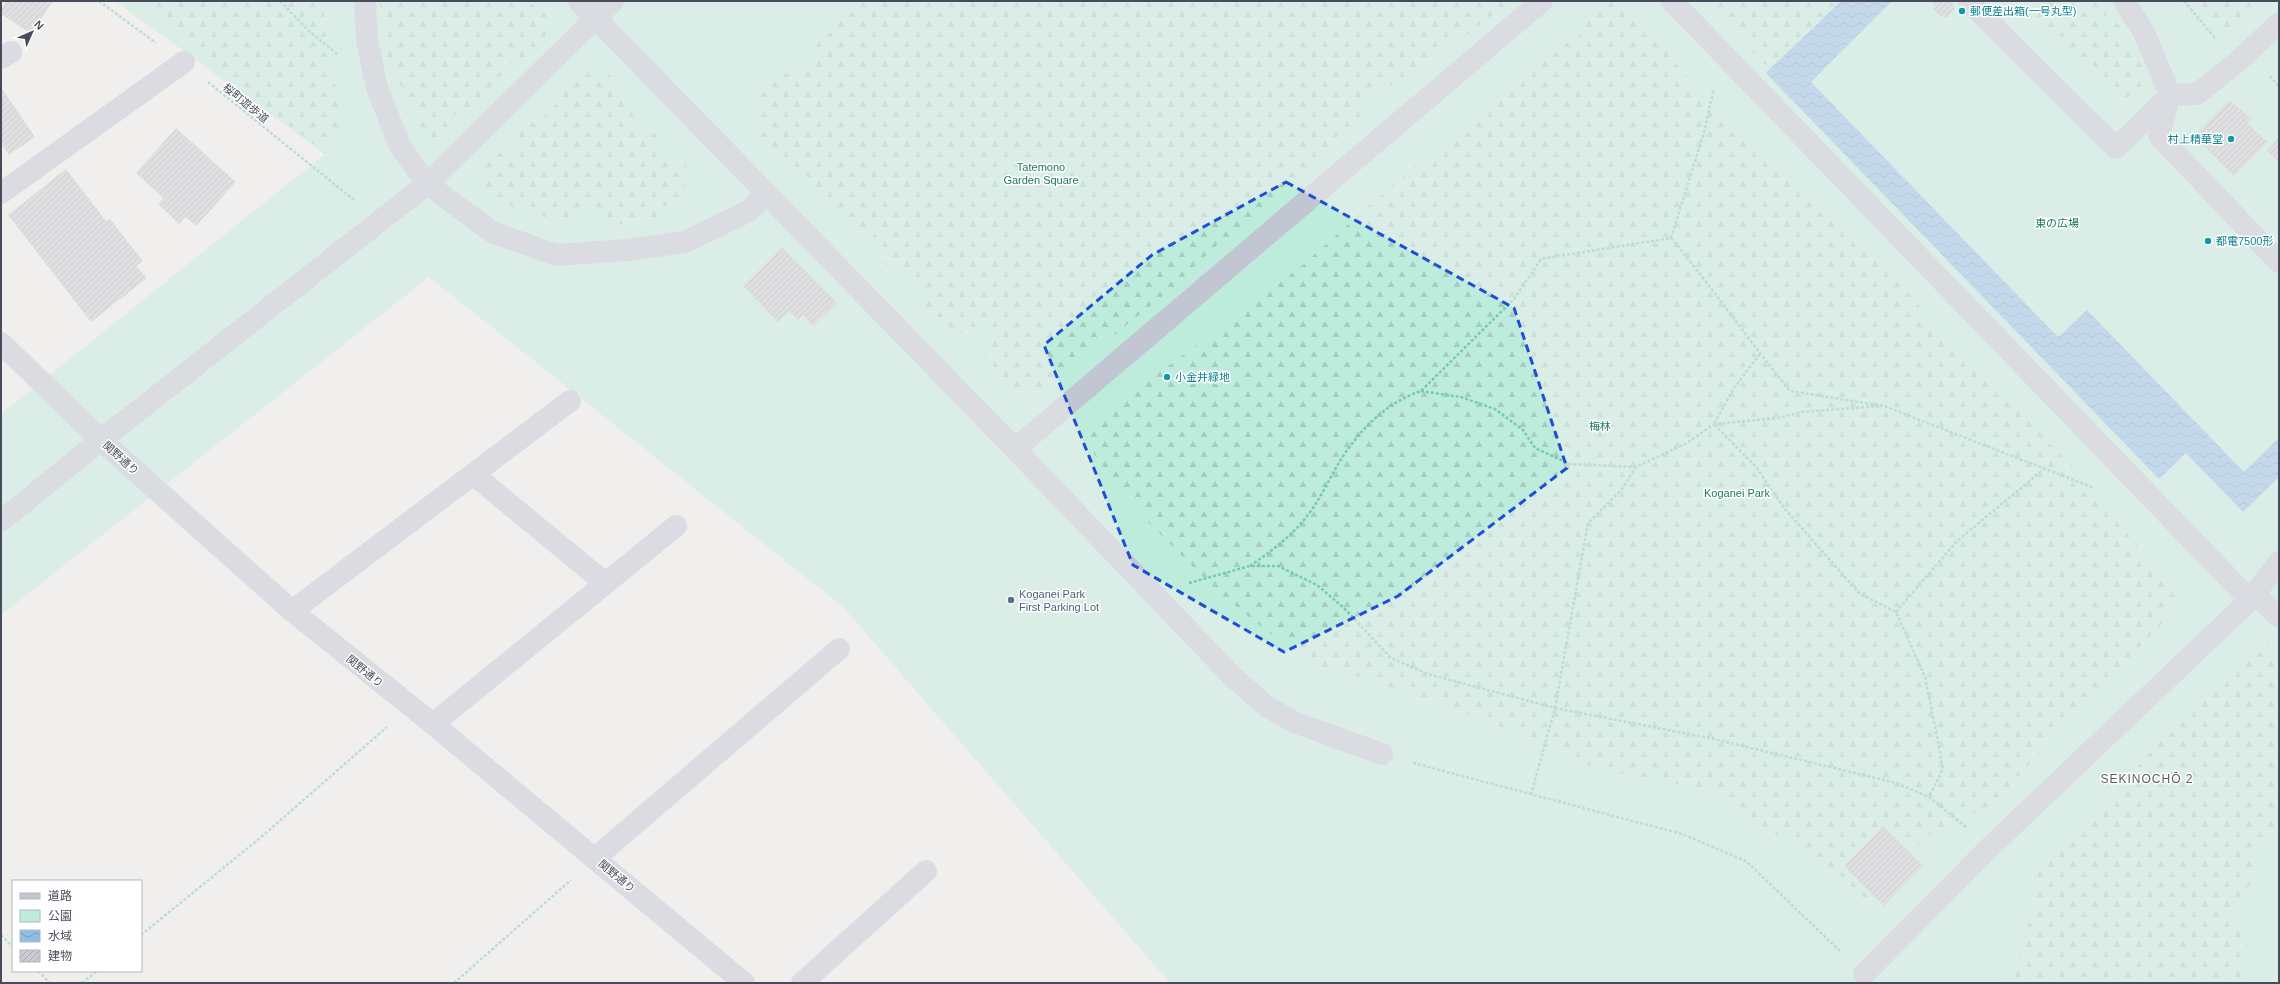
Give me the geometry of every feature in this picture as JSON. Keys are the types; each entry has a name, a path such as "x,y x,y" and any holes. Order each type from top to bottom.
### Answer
{"street":[{"path":"365,1 367,40 377,88 400,146 428,184 492,232 556,255 628,250 685,242 749,211 766,194"},
{"path":"580,1 1015,449 1233,677 1266,706 1294,722 1382,754"},
{"path":"1,521 101,440 428,184 613,1"},
{"path":"1015,449 1542,1"},
{"path":"1672,1 2142,488 2252,597 2279,617"},
{"path":"1968,1 2116,148 2170,95 2197,94 2236,63 2279,23"},
{"path":"2124,1 2144,32 2170,95 2159,136 2279,262"},
{"path":"1,193 184,62"},
{"name":"関野通り","path":"1,342 101,440 292,612 433,724 596,858 744,983"},
{"path":"292,612 570,401"},
{"path":"474,475 605,583"},
{"path":"433,724 676,526"},
{"path":"1864,974 1991,846 2252,597 2279,562"},
{"path":"596,858 839,649"},
{"path":"802,983 926,871"}],"path":[{"name":"桜町遊歩道","path":"99,1 184,62 381,221"},
{"path":"280,1 309,31 377,88"},
{"path":"2184,1 2236,63"},
{"path":"1671,238 1705,129 1722,53"},
{"path":"1671,238 1728,309 1760,354 1790,391 1884,406 2108,493 2131,492 2142,488"},
{"path":"1250,566 1286,541 1308,516 1356,437 1382,411 1408,396 1422,391 1514,299 1541,259 1671,238"},
{"path":"1422,391 1461,397 1495,409 1523,430 1534,448 1570,464 1636,467 1686,443 1714,424 1734,388 1760,354"},
{"path":"1714,424 1778,418 1802,412 1884,406"},
{"path":"1714,424 1756,467 1784,508 1860,594 1896,612 1925,677 1943,769 1929,797"},
{"path":"1532,795 1555,708 1588,522 1622,488 1636,467"},
{"path":"1896,612 1957,541 2044,468"},
{"path":"1152,594 1250,566 1278,566 1317,585 1344,608 1391,658 1428,674 1555,708 1714,739 1849,770 1896,783 1929,797 1991,846"},
{"path":"142,934 259,839 410,707"},
{"path":"1382,754 1682,834 1746,861 1864,974"},
{"path":"454,983 596,858"},
{"path":"1,935 12,946"},
{"path":"39,972 50,983"},
{"path":"82,983 95,972"}],"highlighted area":[{"path":"1286,182 1514,308 1567,468 1398,596 1284,652 1133,565 1044,345 1152,255"}],"green space":[{"name":"Koganei Park","path":"115,1 2279,1 2279,983 1170,983 843,607 429,277 1,615 1,414 325,154"},
{"path":"137,1 323,1 328,66 345,111 325,154"},
{"path":"379,1 526,1 539,8 550,20 544,40 520,62 504,64 503,74 492,85 485,99 472,111 459,108 441,139 427,139 409,106 409,95 393,77 384,49 385,33"},
{"name":"Tatemono Garden Square","path":"844,1 1511,1 1426,66 1403,88 1384,83 1363,104 1359,131 1340,125 1336,148 1319,167 1274,192 1271,211 1213,248 1173,288 1114,335 1104,336 1075,369 1043,397 1015,389 1002,379 981,348 992,328 958,334 925,306 922,283 887,266 868,242 881,227 865,231 842,221 810,178 791,167 755,130 762,89 790,71 809,72 813,37 837,31"},
{"name":"梅林","path":"1596,1 1627,1 1693,84 1842,218 1934,322 2073,467 2183,601 1990,806 1926,836 1886,878 1869,903 1836,872 1704,789 1597,769 1455,708 1305,661 1221,595 1121,495 1080,432 1299,268 1516,76 1578,36 1591,6"},
{"path":"1708,1 1849,1 1833,17 1821,18 1817,40 1776,70 1762,63 1760,54 1754,54 1713,11"},
{"path":"2035,1 2101,1 2108,12 2105,17 2114,19 2126,35 2124,39 2133,49 2132,54 2140,57 2149,70 2142,72 2147,79 2142,93 2118,100 2119,89 2112,93 2098,77 2089,55 2086,62 2078,59 2073,49 2062,45 2057,39 2059,36 2049,35 2032,17 2037,15 2030,12"},
{"path":"2192,1 2266,1 2228,38"},
{"path":"594,69 610,75 619,85 623,102 634,115 626,124 638,126 660,136 666,154 682,160 691,172 683,192 674,205 662,206 663,216 640,223 614,225 588,212 567,221 555,221 548,219 535,209 526,214 517,208 489,198 480,183 487,161 499,153 512,151 520,130 551,112 567,83 581,73"},
{"path":"2260,636 2279,656 2279,834 2255,853 2258,878 2225,911 2248,939 2244,983 2002,983 2023,951 2039,871"}],"water":[{"path":"1841,1 1892,1 1811,82 2058,337 2087,310 2244,472 2279,438 2279,477 2243,512 2186,453 2159,479 1766,73"}],"building":[{"path":"6,1 53,1 31,34 1,14 1,8"},
{"path":"1934,1 1952,1 1955,9 1947,17 1941,17 1933,9"},
{"path":"1,87 35,137 9,155 1,144"},
{"name":"村上精華堂","path":"2230,100 2251,119 2247,123 2268,142 2234,176 2194,136"},
{"path":"176,128 236,182 196,226 185,217 179,224 158,204 163,198 136,173"},
{"path":"2279,138 2279,163 2267,151"},
{"path":"66,169 106,221 110,219 143,261 136,266 147,278 91,322 8,215"},
{"path":"782,247 837,303 813,326 803,315 798,320 790,311 778,322 743,286"},
{"path":"1883,826 1923,866 1884,906 1844,866"}],"place":[{"name":"郵便差出箱(一号丸型)","path":"1962,11"},
{"name":"村上精華堂","path":"2231,139"},
{"name":"都電7500形","path":"2208,241"},
{"name":"小金井緑地","path":"1167,377"},
{"name":"Koganei Park First Parking Lot","path":"1011,600"}],"district":[{"name":"SEKINOCHŌ 2","path":"2147,779"}],"park label":[{"name":"東の広場","path":"2057,223"}]}
